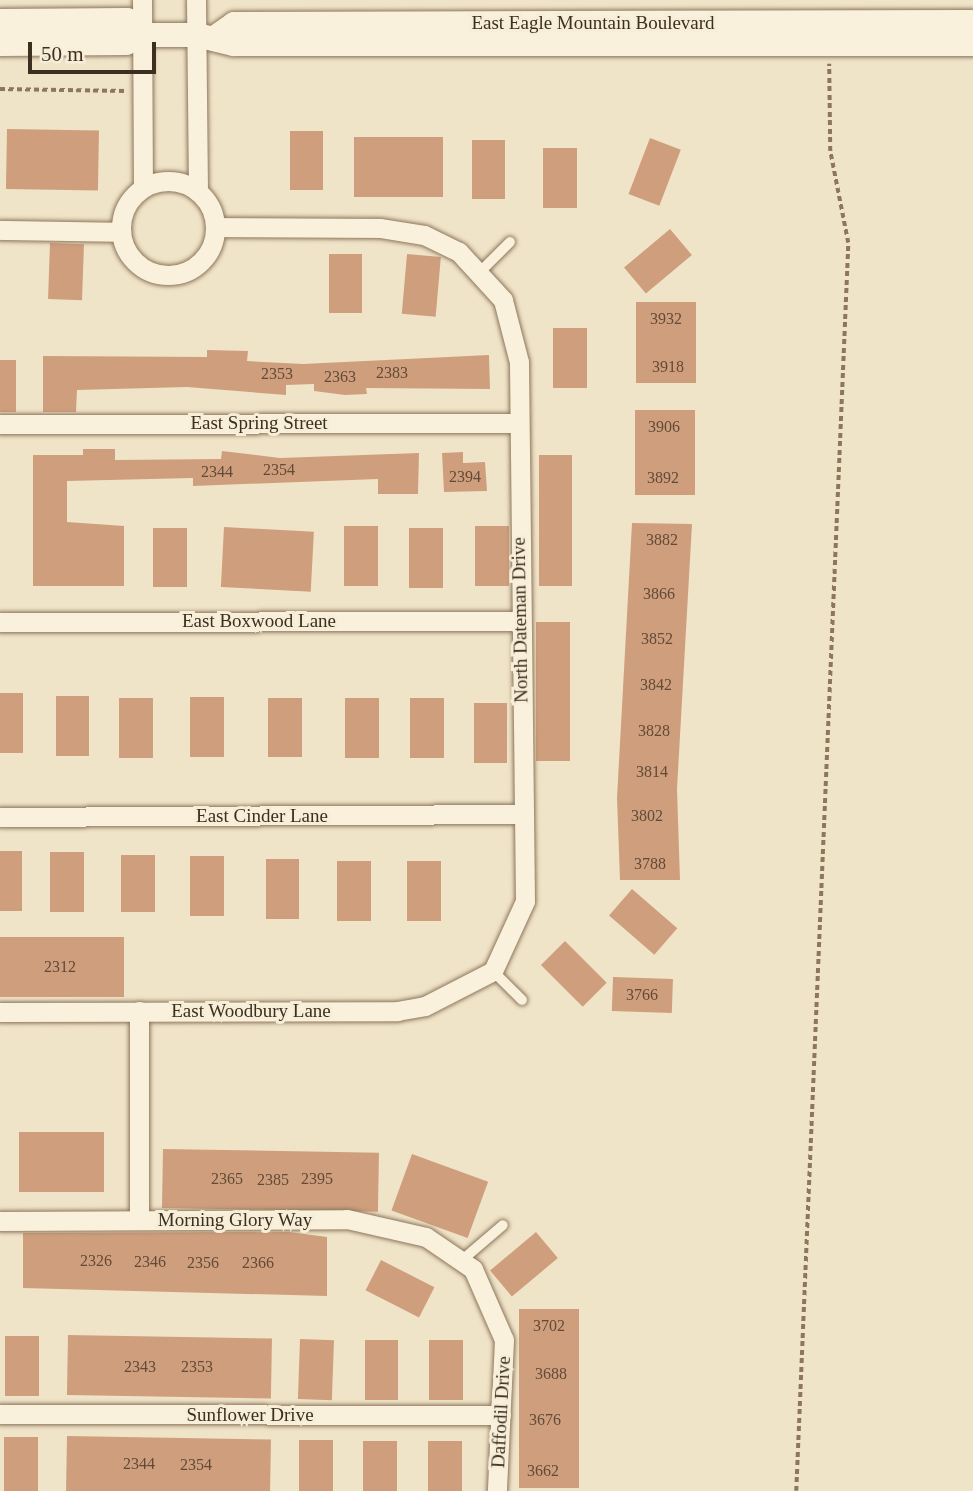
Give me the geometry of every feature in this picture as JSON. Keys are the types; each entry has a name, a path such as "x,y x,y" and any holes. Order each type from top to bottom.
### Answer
{"street":[{"path":"142,0 143,187"},
{"path":"196,0 207,36 198,191 216,227 214,243 194,268 163,275 134,261 121,232 125,207 143,187 171,181 198,191"},
{"name":"East Eagle Mountain Boulevard","path":"0,21 127,20 142,35"},
{"name":"East Eagle Mountain Boulevard","path":"207,36 234,24 973,22"},
{"name":"East Eagle Mountain Boulevard","path":"0,44 126,43 142,35 207,36 234,44 973,44"},
{"path":"216,227 380,228 424,235 481,271"},
{"path":"0,230 121,232"},
{"name":"North Dateman Drive","path":"481,271 515,331 519,423 518,621 525,901 493,971"},
{"name":"East Spring Street","path":"0,424 519,423"},
{"name":"East Boxwood Lane","path":"0,622 518,621"},
{"name":"East Cinder Lane","path":"0,817 524,814"},
{"name":"East Woodbury Lane","path":"0,1012 397,1011 463,990 493,971"},
{"path":"139,1011 139,1220"},
{"name":"Morning Glory Way","path":"0,1221 347,1219 426,1237 461,1261"},
{"name":"Daffodil Drive","path":"461,1261 473,1269 504,1340 497,1491"},
{"name":"Sunflower Drive","path":"0,1414 501,1415"}],"lane":[{"path":"481,271 510,242"},
{"path":"493,971 522,1000"},
{"path":"461,1261 503,1224"}],"path":[{"path":"796,1491 848,243 830,151 828,44"},
{"path":"0,89 127,92"}],"building":[{"path":"7,129 99,131 98,191 6,189"},
{"path":"290,131 323,131 323,190 290,190"},
{"path":"354,137 443,137 443,197 354,197"},
{"path":"650,138 681,150 659,206 628,194"},
{"path":"472,140 505,140 505,199 472,199"},
{"path":"543,148 577,148 577,208 543,208"},
{"path":"670,229 692,255 646,294 624,268"},
{"path":"50,243 84,244 82,300 48,299"},
{"path":"329,254 362,254 362,313 329,313"},
{"path":"407,254 441,257 436,317 402,314"},
{"path":"636,302 696,302 696,383 636,383"},
{"path":"553,328 587,328 587,388 553,388"},
{"path":"207,350 248,351 247,361 303,364 489,355 490,389 366,388 367,394 345,395 314,391 314,384 286,385 286,395 187,387 77,390 76,412 43,412 43,356 207,357"},
{"path":"0,360 16,360 16,412 0,412"},
{"path":"635,410 695,410 695,495 635,495"},
{"path":"83,449 115,449 115,460 221,459 222,451 280,458 419,453 418,494 378,494 378,479 193,486 193,478 67,481 67,522 124,526 124,586 33,586 33,455 83,455"},
{"path":"463,452 463,463 485,462 487,491 444,492 442,453"},
{"path":"539,455 572,455 572,586 539,586"},
{"path":"632,523 692,524 677,789 680,880 620,880 617,798"},
{"path":"344,526 378,526 378,586 344,586"},
{"path":"475,526 509,526 509,586 475,586"},
{"path":"224,527 314,532 311,592 221,587"},
{"path":"153,528 187,528 187,587 153,587"},
{"path":"409,528 443,528 443,588 409,588"},
{"path":"536,622 570,622 570,761 536,761"},
{"path":"0,693 23,693 23,753 0,753"},
{"path":"56,696 89,696 89,756 56,756"},
{"path":"190,697 224,697 224,757 190,757"},
{"path":"119,698 153,698 153,758 119,758"},
{"path":"268,698 302,698 302,757 268,757"},
{"path":"345,698 379,698 379,758 345,758"},
{"path":"410,698 444,698 444,758 410,758"},
{"path":"474,703 507,703 507,763 474,763"},
{"path":"0,851 22,851 22,911 0,911"},
{"path":"50,852 84,852 84,912 50,912"},
{"path":"121,855 155,855 155,912 121,912"},
{"path":"190,856 224,856 224,916 190,916"},
{"path":"266,859 299,859 299,919 266,919"},
{"path":"337,861 371,861 371,921 337,921"},
{"path":"407,861 441,861 441,921 407,921"},
{"path":"632,889 677,928 654,955 609,915"},
{"path":"0,937 124,937 124,997 0,997"},
{"path":"565,941 607,983 583,1007 541,965"},
{"path":"613,977 673,979 672,1013 612,1011"},
{"path":"19,1132 104,1132 104,1192 19,1192"},
{"path":"163,1149 379,1153 378,1212 162,1208"},
{"path":"412,1154 488,1182 468,1238 391,1210"},
{"path":"289,1232 327,1237 327,1296 23,1288 23,1233"},
{"path":"536,1232 558,1258 512,1297 490,1271"},
{"path":"381,1260 434,1287 419,1318 366,1290"},
{"path":"519,1309 579,1309 579,1488 519,1488"},
{"path":"68,1335 272,1339 271,1399 67,1395"},
{"path":"5,1336 39,1336 39,1396 5,1396"},
{"path":"300,1339 334,1340 332,1400 298,1399"},
{"path":"365,1340 398,1340 398,1400 365,1400"},
{"path":"429,1340 463,1340 463,1400 429,1400"},
{"path":"67,1436 271,1440 270,1491 66,1491"},
{"path":"4,1437 38,1437 38,1491 4,1491"},
{"path":"299,1440 333,1440 333,1491 299,1491"},
{"path":"363,1441 397,1441 397,1491 363,1491"},
{"path":"428,1441 462,1441 462,1491 428,1491"}]}
